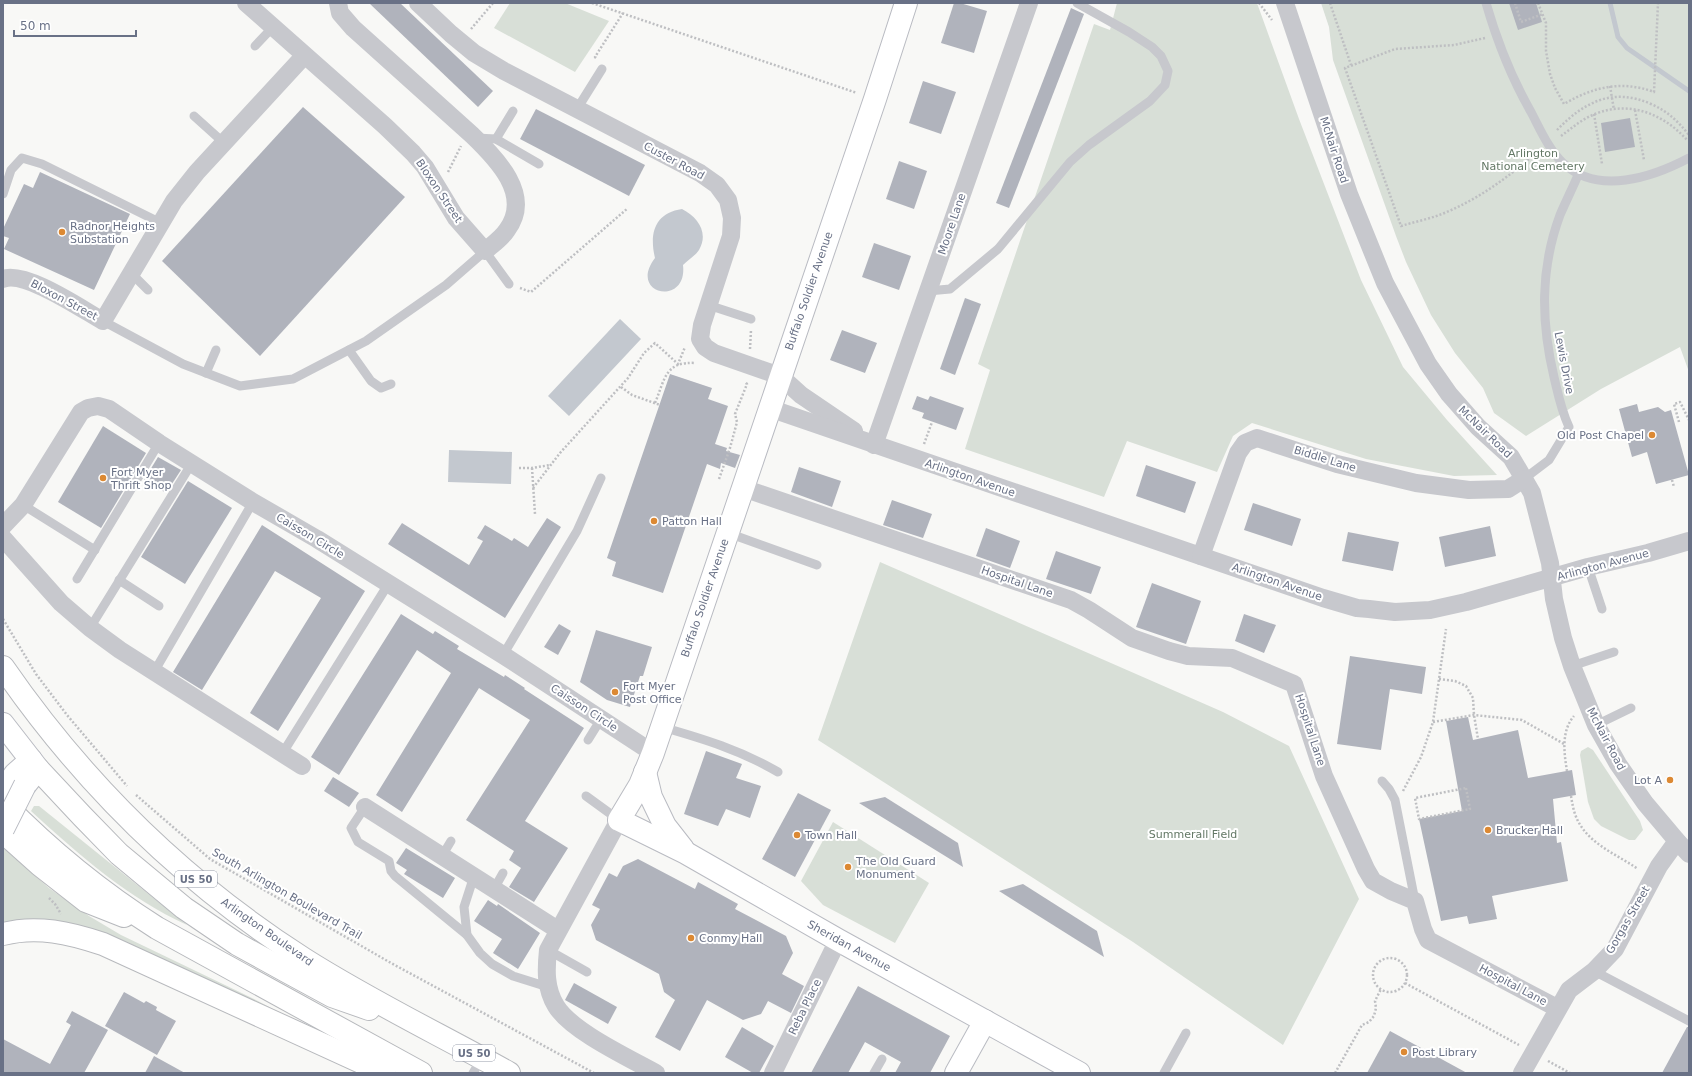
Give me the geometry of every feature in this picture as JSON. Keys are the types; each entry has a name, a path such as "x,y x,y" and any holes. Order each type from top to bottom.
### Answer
{"main road":[{"name":"Buffalo Soldier Avenue","path":"619,820 640,785 662,727 769,408 873,106 906,3"},
{"name":"Arlington Boulevard","path":"3,667 35,712 72,758 114,803 180,866 229,906 304,959 438,1034 478,1066 509,1073"},
{"path":"3,724 22,776 82,816 119,854 168,896 200,920 237,944 332,996 438,1034"},
{"path":"649,763 651,797 664,826 686,853"},
{"path":"22,776 3,831 40,865 86,901 157,928"},
{"path":"3,803 65,862 131,912 157,928 421,1073"},
{"name":"Sheridan Avenue","path":"619,820 686,853 838,940 1079,1073"},
{"path":"3,934 21,930 48,931 72,934 103,944 384,1073"},
{"path":"956,1073 985,1021"}],"street":[{"name":"Bloxon Street","path":"246,3 304,56 385,126 413,153 425,167 456,218 485,251"},
{"path":"338,3 340,13 353,28 489,151 506,174 515,195 516,209 513,220 507,231 485,251"},
{"name":"Custer Road","path":"418,3 474,53 504,71 700,173 717,185 728,200 732,218 731,236 708,305 702,325 700,339 705,347 714,353 780,376"},
{"name":"Moore Lane","path":"874,445 1029,3"},
{"name":"McNair Road","path":"1285,3 1349,194 1385,283 1428,364 1470,420 1511,457 1532,493 1550,563 1554,599 1563,638 1572,666 1596,725 1618,764 1645,803 1683,847"},
{"name":"Bloxon Street","path":"3,279 20,278 35,283 103,321 174,201 197,172 304,56"},
{"name":"Arlington Avenue","path":"780,376 801,395 874,445"},
{"name":"Caisson Circle","path":"3,526 23,505 81,412 88,408 98,406 109,409 159,443 252,502 389,583 601,719 649,763"},
{"name":"Arlington Avenue","path":"769,408 1322,598 1357,608 1395,612 1430,610 1466,602 1588,567 1648,553 1689,541"},
{"name":"Biddle Lane","path":"1201,556 1238,453 1246,443 1257,438 1337,464 1416,484 1469,490 1508,489 1524,479"},
{"name":"Hospital Lane","path":"743,488 1071,600 1132,638 1188,656 1232,658 1294,684 1330,775 1353,827 1366,869 1373,881 1391,892 1415,901 1423,929 1428,940 1557,1008"},
{"path":"3,538 61,603 90,628 120,650 302,766"},
{"path":"365,807 447,849 474,876 558,930"},
{"name":"Buffalo Soldier Avenue","path":"619,820 548,950 546,970 548,987 556,1006 568,1021 585,1033 656,1073"},
{"name":"Gorgas Street","path":"1522,1073 1557,1008 1569,990 1594,971 1615,949 1658,866 1683,847"},
{"name":"Reba Place","path":"772,1073 838,940"}],"lane":[{"path":"928,291 950,289 998,249 1070,162 1089,145 1150,101 1165,85 1168,71 1161,56 1152,47 1129,32 1077,3"},
{"path":"1486,3 1504,58 1535,121 1556,156 1566,166 1579,173 1603,180 1624,180 1647,176 1689,158"},
{"path":"255,46 273,27"},
{"path":"577,109 602,69"},
{"path":"496,139 513,111"},
{"path":"194,116 224,143"},
{"path":"472,135 496,139 539,164"},
{"path":"3,194 11,170 22,158 42,164 160,223"},
{"name":"Lewis Drive","path":"1524,479 1549,460 1569,427 1562,411 1547,348 1544,300 1548,263 1553,239 1562,210 1579,173"},
{"path":"103,321 183,364 240,386 293,379 349,350 372,337 446,285 485,251 509,284"},
{"path":"131,273 148,290"},
{"path":"708,305 751,320"},
{"path":"206,373 216,350"},
{"path":"349,350 371,381 381,388 391,384"},
{"path":"77,579 159,443"},
{"path":"90,628 192,463"},
{"path":"503,655 577,531 601,478"},
{"path":"154,672 252,502"},
{"path":"23,505 95,550"},
{"path":"728,533 817,565"},
{"path":"1588,567 1602,609"},
{"path":"119,580 159,606"},
{"path":"282,754 389,583"},
{"path":"1572,666 1614,652"},
{"path":"1596,725 1631,708"},
{"path":"588,740 601,719"},
{"path":"662,727 706,740 752,757 778,772"},
{"path":"1382,781 1389,789 1395,800 1415,901"},
{"path":"586,796 619,820"},
{"path":"365,807 351,828 358,842 389,861 391,871 395,876 467,935 480,953 492,964 512,976 548,987"},
{"path":"494,889 503,873"},
{"path":"467,935 464,907 474,876"},
{"path":"548,950 587,972"},
{"path":"1594,971 1689,1021"},
{"path":"1164,1073 1186,1033"},
{"path":"874,1073 882,1059"}],"path":[{"path":"460,42 493,3"},
{"path":"592,3 863,95"},
{"path":"1330,3 1351,65"},
{"path":"1515,3 1521,22 1542,14"},
{"path":"1538,3 1546,23 1546,51 1550,74 1555,88 1564,104 1583,94 1610,86 1627,85 1654,92 1658,3"},
{"path":"602,69 595,57 623,13"},
{"path":"1485,38 1454,45 1395,49 1345,68 1401,226 1437,216 1472,200 1506,179 1539,150"},
{"path":"1610,86 1614,110"},
{"path":"1557,130 1582,108 1599,100 1612,97 1630,97 1644,101 1659,108 1676,120 1689,135"},
{"path":"1561,136 1582,120 1594,114 1614,110 1635,110 1649,113 1663,120 1671,125 1687,140"},
{"path":"1635,110 1644,160"},
{"path":"1594,114 1602,164"},
{"path":"439,190 472,135"},
{"path":"509,284 531,292 628,208"},
{"path":"749,351 751,346 751,320"},
{"path":"678,364 687,342"},
{"path":"533,488 560,453 628,378 644,353 656,343 678,364"},
{"path":"655,403 668,370 678,364 688,362 700,363"},
{"path":"718,479 730,448 737,422 736,414 747,384 743,380"},
{"path":"620,387 632,395 660,405"},
{"path":"1679,422 1674,404 1680,402 1689,420"},
{"path":"919,460 932,422"},
{"path":"519,468 532,468 550,465"},
{"path":"532,468 535,514"},
{"path":"1672,480 1674,487"},
{"name":"South Arlington Boulevard Trail","path":"3,619 36,674 67,715 131,792 210,859 390,963 594,1073"},
{"path":"1395,800 1406,789 1421,757 1433,722 1446,629"},
{"path":"1439,679 1455,681 1466,686 1473,698 1478,739"},
{"path":"1567,771 1564,744 1572,717 1577,713"},
{"path":"1433,722 1474,715 1522,720 1564,744"},
{"path":"1414,818 1418,817 1419,819 1470,809 1466,788 1415,798 1418,817"},
{"path":"1571,796 1575,814 1586,834 1598,845 1638,869"},
{"path":"1392,958 1401,963 1406,972 1405,982 1397,990 1387,992 1381,989 1374,982 1373,970 1380,961 1392,958"},
{"path":"1405,982 1525,1048"},
{"path":"1335,1073 1362,1025 1369,1022 1374,1016 1376,1008 1375,1001 1381,989"},
{"path":"1544,1058 1570,1073"}],"green space":[{"path":"510,3 565,3 609,21 575,72 494,28"},
{"path":"1117,3 1257,3 1299,119 1361,280 1403,367 1447,420 1497,475 1454,476 1366,459 1252,423 1233,436 1217,472 1127,441 1104,497 965,449 990,370 978,364 1094,24 1110,30"},
{"name":"Arlington National Cemetery","path":"1321,3 1689,3 1689,372 1680,347 1601,389 1526,436 1494,413 1483,388 1455,353 1431,315 1406,262 1333,60 1329,27"},
{"name":"Summerall Field","path":"880,562 1223,712 1289,746 1359,899 1283,1045 1133,942 818,740"},
{"path":"1588,747 1593,750 1640,821 1643,830 1635,840 1629,840 1601,826 1594,819 1588,802 1580,755 1581,751"},
{"path":"34,806 39,806 187,925 144,902 124,889 67,844 31,811"},
{"path":"833,822 929,883 895,943 823,905 801,881"},
{"path":"3,848 49,888 89,916 121,935 252,998 315,1031 139,952 3,926"}],"shaded area":[{"path":"682,209 693,216 700,226 703,238 702,244 699,250 683,265 682,278 677,287 669,291 660,291 653,288 648,281 648,271 655,258 653,249 654,233 660,220 673,211"},
{"path":"620,319 641,339 569,416 548,396"},
{"path":"449,450 512,452 511,484 448,482"}],"building":[{"path":"369,3 400,3 493,91 478,107"},
{"path":"954,3 960,3 987,11 974,53 941,43"},
{"path":"1509,3 1536,3 1542,22 1518,30"},
{"path":"1071,8 1084,14 1009,208 996,203"},
{"path":"923,81 956,92 941,134 909,123"},
{"path":"303,107 405,197 260,356 162,261"},
{"path":"536,109 645,165 629,196 520,139"},
{"path":"1630,118 1635,147 1605,152 1601,123"},
{"path":"899,161 927,171 914,209 886,199"},
{"name":"Radnor Heights Substation","path":"40,172 130,214 94,290 4,249 9,238 3,236 3,229 24,184 33,188"},
{"path":"874,243 911,256 899,290 862,277"},
{"path":"965,298 981,304 955,375 940,369"},
{"path":"842,330 877,343 865,373 830,360"},
{"name":"Patton Hall","path":"670,374 712,388 708,399 728,406 715,444 727,448 726,451 740,455 735,468 721,463 720,469 707,464 663,593 612,576 616,562 607,558"},
{"path":"917,396 928,400 930,396 964,408 956,430 922,418 924,413 912,409"},
{"name":"Old Post Chapel","path":"1637,404 1639,412 1658,407 1665,412 1671,410 1689,475 1656,484 1647,452 1632,457 1619,409"},
{"name":"Fort Myer Thrift Shop","path":"103,426 146,453 101,528 58,502"},
{"path":"158,457 181,470 166,493 144,480"},
{"path":"1146,465 1196,482 1185,513 1136,496"},
{"path":"799,467 841,481 832,507 791,492"},
{"path":"188,481 232,508 185,584 141,557"},
{"path":"892,500 932,514 923,538 883,525"},
{"path":"1253,503 1301,519 1292,546 1244,530"},
{"path":"547,518 561,527 505,618 388,544 402,523 469,565 483,541 477,538 485,525 512,541 514,538 528,547"},
{"path":"262,525 365,591 278,731 250,713 321,598 275,571 202,690 173,672"},
{"path":"1490,526 1496,556 1445,567 1439,537"},
{"path":"986,528 1020,541 1010,568 976,556"},
{"path":"1348,532 1399,542 1393,571 1342,561"},
{"path":"1056,551 1101,567 1091,594 1046,579"},
{"path":"1152,583 1201,601 1186,644 1136,627"},
{"path":"401,614 433,634 435,631 459,646 457,649 504,677 505,675 584,728 525,821 568,848 534,902 509,887 521,868 509,860 514,851 466,820 530,720 479,688 402,812 376,795 451,673 417,650 339,775 311,757"},
{"path":"1244,614 1276,625 1264,653 1235,641"},
{"path":"559,624 571,631 558,655 544,647"},
{"path":"596,630 652,647 643,676 640,676 630,707 607,700 580,682"},
{"path":"1350,656 1426,667 1422,694 1390,689 1381,750 1337,744"},
{"name":"Brucker Hall","path":"1468,717 1473,740 1518,730 1528,778 1572,770 1576,795 1553,799 1557,843 1561,842 1568,881 1492,896 1497,919 1469,924 1467,916 1441,921 1419,819 1462,811 1446,721"},
{"path":"706,751 742,764 736,778 761,786 750,818 726,809 718,826 684,814"},
{"path":"333,777 359,793 349,807 324,791"},
{"name":"Town Hall","path":"798,793 831,810 795,877 762,859"},
{"path":"885,797 958,843 963,867 859,803"},
{"path":"406,848 455,878 443,898 404,874 407,870 396,863"},
{"name":"Conmy Hall","path":"638,859 695,889 698,882 738,904 735,909 786,936 793,953 782,974 804,986 791,1013 768,1001 761,1014 743,1020 707,1000 680,1051 655,1037 675,1000 664,992 659,974 596,940 591,925 600,909 592,905 609,873 617,877 623,866"},
{"path":"1023,884 1097,931 1104,957 999,891"},
{"path":"488,900 497,906 498,904 540,933 518,969 493,953 502,939 474,921"},
{"path":"574,983 617,1007 608,1024 565,1000"},
{"path":"858,986 950,1036 930,1073 895,1073 901,1062 865,1042 848,1073 811,1073"},
{"path":"124,992 144,1003 146,1001 157,1007 156,1010 176,1021 157,1055 105,1026"},
{"path":"72,1011 108,1030 84,1073 3,1073 3,1039 50,1064 71,1025 66,1022"},
{"path":"742,1027 774,1046 759,1073 753,1073 725,1057"},
{"path":"1687,1027 1689,1027 1689,1073 1662,1073"},
{"name":"Post Library","path":"1390,1031 1467,1073 1367,1073"},
{"path":"154,1056 185,1073 145,1073"}],"waterway":[{"path":"1610,3 1618,37 1627,48 1689,91"}],"place":[{"name":"Radnor Heights Substation","path":"62,232"},
{"name":"Old Post Chapel","path":"1652,435"},
{"name":"Fort Myer Thrift Shop","path":"103,478"},
{"name":"Patton Hall","path":"654,521"},
{"name":"Fort Myer Post Office","path":"615,692"},
{"name":"Lot A","path":"1670,780"},
{"name":"Brucker Hall","path":"1488,830"},
{"name":"Town Hall","path":"797,835"},
{"name":"The Old Guard Monument","path":"848,867"},
{"name":"Conmy Hall","path":"691,938"},
{"name":"Post Library","path":"1404,1052"}]}
